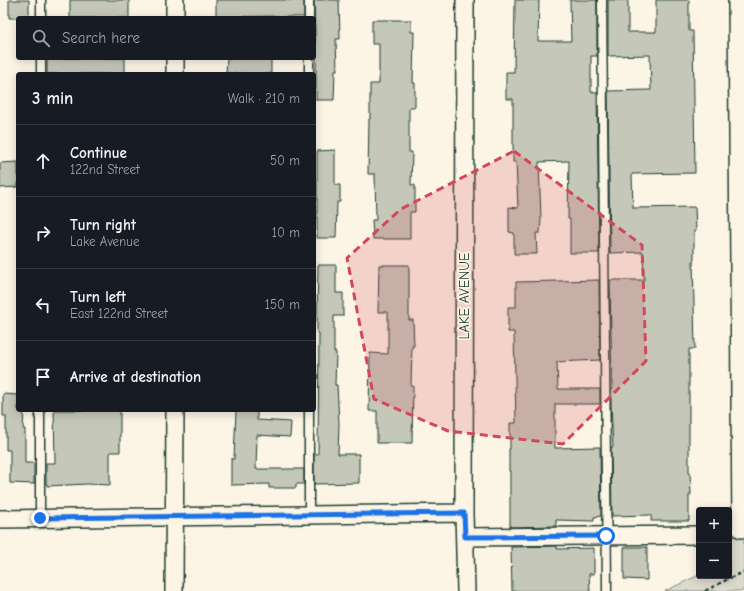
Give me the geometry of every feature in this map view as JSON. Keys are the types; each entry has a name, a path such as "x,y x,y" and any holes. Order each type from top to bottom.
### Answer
{"street":[{"path":"175,0 175,16"},
{"name":"LAKE AVENUE","path":"465,0 464,513 466,591"},
{"path":"737,0 738,530"},
{"path":"175,60 175,72"},
{"path":"174,591 175,412"},
{"path":"0,519 464,513"},
{"path":"465,537 696,534"}],"lane":[{"path":"41,0 41,16"},
{"path":"309,0 309,16"},
{"path":"602,0 607,591"},
{"path":"41,60 41,72"},
{"path":"309,60 309,72"},
{"path":"40,412 40,518"},
{"path":"309,412 309,515"}],"path":[{"path":"705,591 744,572"}],"highlighted area":[{"path":"514,151 642,245 646,361 563,444 448,431 374,399 347,258 401,209"}],"shaded area":[{"path":"744,535 744,591 665,591 696,576 696,579 732,579 732,537"}],"building":[{"path":"9,0 29,0 29,16 16,16 16,18 9,18"},
{"path":"70,0 129,0 129,16 70,16"},
{"path":"216,0 304,0 304,16 216,16"},
{"path":"314,0 339,0 340,39 336,39 337,70 335,70 334,100 316,100 316,16 315,16"},
{"path":"515,0 539,0 538,41 571,41 570,0 597,0 597,56 591,56 591,92 597,92 599,253 570,253 570,219 568,219 569,161 539,162 541,219 540,233 536,233 537,254 514,254 514,233 509,232 509,207 518,208 516,162 513,162 513,99 506,99 506,72 514,72"},
{"path":"608,0 628,0 628,32 656,32 656,0 689,0 689,31 693,31 695,173 632,174 633,208 695,207 696,231 694,231 693,260 695,349 689,349 689,473 691,495 689,495 689,521 651,521 651,515 612,516 611,447 613,447 611,404 610,280 644,280 643,252 610,253 608,91 651,90 650,55 608,56"},
{"path":"372,20 411,20 411,32 414,32 413,83 415,83 415,107 409,107 409,152 412,152 411,185 415,185 415,212 410,212 410,239 373,239 372,220 376,220 375,174 368,174 370,84 379,84 379,44 372,44"},
{"path":"47,60 125,60 125,72 47,72"},
{"path":"227,60 271,60 271,72 226,72"},
{"path":"335,150 335,185 340,185 340,202 337,202 336,238 317,238 317,151"},
{"path":"16,162 16,187 0,188 0,163"},
{"path":"318,265 336,265 336,293 343,293 343,316 334,316 334,352 336,352 335,385 337,385 339,424 338,454 359,454 359,483 314,484 314,454 318,454"},
{"path":"379,265 409,265 409,320 413,320 414,346 412,346 411,386 413,386 412,443 377,443 377,411 369,411 370,353 388,354 388,312 378,312"},
{"path":"599,280 600,360 557,362 558,389 600,389 600,404 555,404 555,448 600,447 601,516 594,517 594,521 556,520 556,526 510,527 510,423 516,423 514,332 508,332 508,307 516,307 516,282"},
{"path":"3,394 16,395 16,412 24,412 23,429 25,429 25,463 34,463 34,484 10,483 10,450 6,450 6,416 3,416"},
{"path":"54,412 120,412 120,452 110,452 110,485 87,484 47,486 46,463 55,463"},
{"path":"236,412 257,412 257,420 291,422 290,437 257,435 256,469 304,469 304,484 296,484 296,488 269,488 269,484 231,485 231,459 234,459"},
{"path":"557,546 557,549 594,548 594,574 589,574 590,591 512,591 511,547"},
{"path":"624,547 647,547 647,580 624,579"}],"route":[{"path":"40,518 464,513 465,537 606,536"}]}
